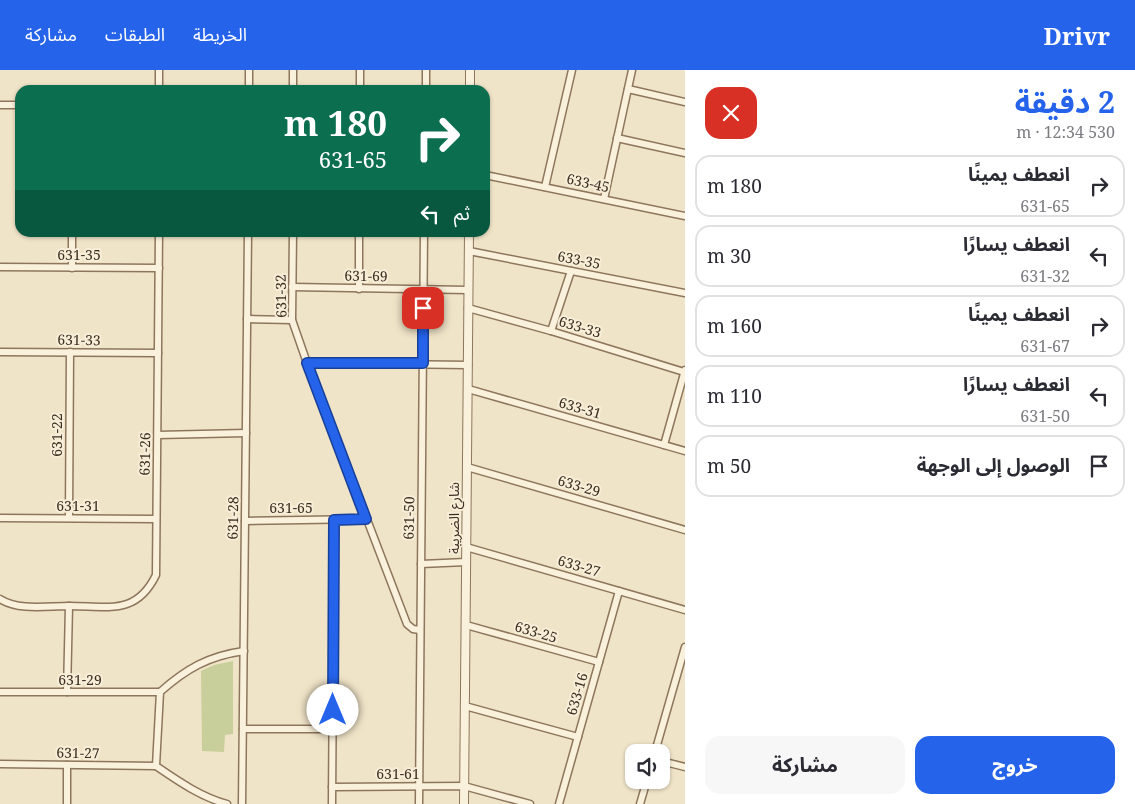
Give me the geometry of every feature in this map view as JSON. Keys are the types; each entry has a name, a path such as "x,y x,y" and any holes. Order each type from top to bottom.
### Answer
{"street":[{"path":"159,70 159,85"},
{"path":"249,70 249,85"},
{"path":"293,70 293,85"},
{"path":"360,70 360,85"},
{"path":"426,70 426,85"},
{"path":"470,70 470,85"},
{"path":"544,187 572,70"},
{"path":"604,199 632,70"},
{"path":"628,89 685,102"},
{"path":"0,105 15,105"},
{"path":"617,138 685,153"},
{"name":"633-45","path":"490,176 685,216"},
{"path":"72,237 72,268"},
{"name":"631-26","path":"0,598 19,606 122,606 133,603 142,596 150,587 156,575 159,237"},
{"name":"631-28","path":"242,804 248,237"},
{"name":"631-32","path":"293,237 292,320 407,624 413,629 420,630"},
{"path":"359,237 359,289"},
{"name":"631-50","path":"419,804 424,237"},
{"name":"شارع الضريبة","path":"464,804 469,237"},
{"name":"633-35","path":"469,251 685,294"},
{"name":"631-35","path":"0,267 159,268"},
{"path":"551,331 571,271"},
{"name":"631-69","path":"292,288 468,290"},
{"name":"633-33","path":"468,308 685,371"},
{"path":"247,319 292,320"},
{"name":"631-33","path":"0,352 158,353"},
{"name":"631-22","path":"69,518 70,352"},
{"path":"307,363 468,365"},
{"path":"664,445 685,371"},
{"name":"633-31","path":"468,389 685,451"},
{"path":"158,435 246,433"},
{"name":"633-29","path":"467,466 685,530"},
{"name":"631-31","path":"0,518 156,519"},
{"name":"631-65","path":"245,521 366,519"},
{"path":"332,804 334,520"},
{"name":"633-27","path":"466,546 685,610"},
{"path":"420,564 466,562"},
{"name":"633-16","path":"559,804 619,591"},
{"path":"67,692 68,606"},
{"name":"633-25","path":"466,625 599,662"},
{"path":"657,744 685,647"},
{"path":"227,804 214,800 184,785 156,766 160,692 179,676 202,662 224,654 244,651"},
{"name":"631-29","path":"0,692 160,692"},
{"path":"465,706 578,737"},
{"path":"243,729 333,729"},
{"path":"670,763 685,767"},
{"name":"631-27","path":"0,764 156,766"},
{"path":"67,765 67,804"},
{"name":"631-61","path":"332,787 464,786 530,804"},
{"path":"640,804 644,789"}],"green space":[{"path":"233,661 233,734 225,735 224,752 202,751 201,671 214,665"}],"route":[{"path":"333,710 334,520 366,519 307,363 423,363 423,308"}]}
